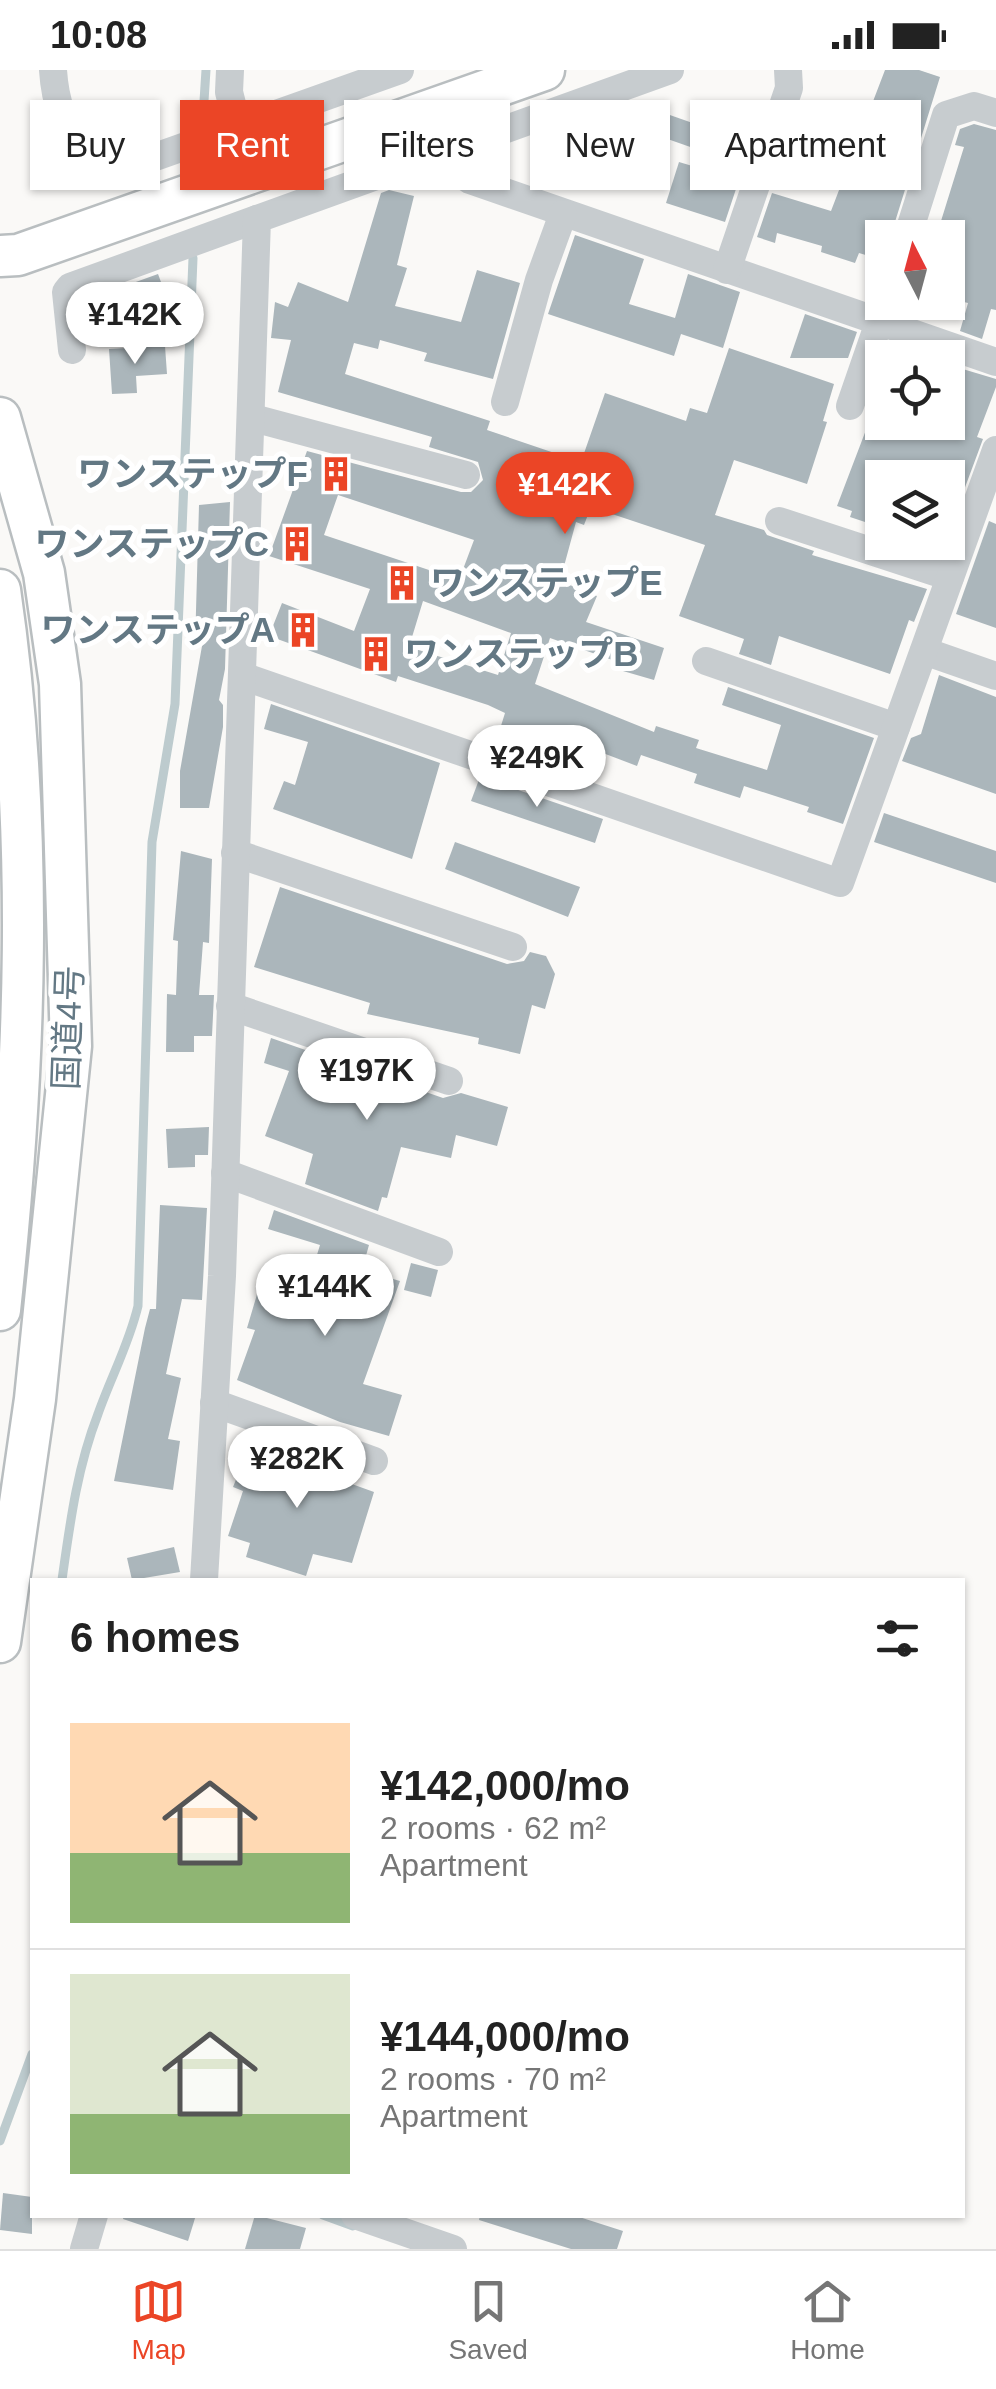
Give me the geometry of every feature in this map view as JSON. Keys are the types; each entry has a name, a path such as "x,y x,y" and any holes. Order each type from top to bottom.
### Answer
{"highway":[{"path":"0,256 37,248 544,70"},
{"name":"国道4号","path":"0,418 44,573 60,684 68,816 71,1046 35,1399 0,1642"},
{"name":"国道4号","path":"0,590 14,686 27,913 24,1040 1,1291"}],"street":[{"path":"53,70 65,126 74,138 106,157 140,161 180,148"},
{"path":"230,70 231,100"},
{"path":"316,100 400,70"},
{"path":"510,127 670,70"},
{"path":"726,270 789,88 788,70"},
{"path":"913,220 946,115 974,106 996,114"},
{"path":"72,350 66,292 70,287 344,187"},
{"path":"497,190 726,270 865,307"},
{"path":"505,402 562,214"},
{"path":"204,1578 225,1173 257,219"},
{"path":"850,406 879,320"},
{"path":"900,320 996,362"},
{"path":"253,418 466,475"},
{"path":"242,676 840,883 950,576 986,509 996,450"},
{"path":"779,521 950,576"},
{"path":"924,651 996,676"},
{"path":"706,661 896,726"},
{"path":"235,853 512,946"},
{"path":"230,1006 449,1081"},
{"path":"225,1173 439,1252"},
{"path":"214,1403 374,1460"},
{"path":"84,2249 93,2218"},
{"path":"363,2218 453,2249"}],"building":[{"path":"885,70 919,70 940,77 921,138 921,100 874,100"},
{"path":"670,115 690,122 690,147 670,140"},
{"path":"974,124 996,130 996,310 991,309 982,339 960,331 968,303 965,220 941,220 964,147 955,145 960,129"},
{"path":"679,162 690,165 690,190 736,190 725,222 666,203"},
{"path":"389,190 414,196 397,265 407,268 395,306 461,322 477,270 520,283 493,379 424,361 427,353 380,340 378,349 354,343 345,374 490,421 487,430 581,462 605,393 686,421 690,408 707,413 729,348 834,384 823,421 827,422 807,484 734,460 715,515 764,530 767,535 814,551 812,555 927,589 914,622 909,620 890,674 779,636 771,665 739,654 744,639 679,616 705,545 591,507 584,525 576,522 560,581 597,596 586,622 664,648 654,680 616,669 618,662 550,638 535,684 654,732 656,726 699,740 696,748 767,770 781,725 722,705 728,687 874,738 843,824 807,812 809,807 744,786 740,798 694,783 697,774 641,755 637,766 553,734 545,762 495,745 505,713 488,705 398,676 396,682 269,636 282,603 354,631 370,589 269,556 307,451 461,492 471,492 483,480 478,462 429,447 432,437 278,392 291,340 271,338 275,302 288,307 298,282 348,302 381,193","holes":["338,495 474,540 459,580 324,535","423,601 511,633 498,675 409,647"]},
{"path":"839,190 905,190 896,220 865,220 865,255 859,253 855,263 821,252 822,246 777,233 775,243 757,237 772,193 831,211"},
{"path":"575,235 644,259 629,304 675,318 688,274 740,292 723,348 681,334 674,356 548,314"},
{"path":"158,274 164,290 114,307 108,292"},
{"path":"805,314 857,332 848,358 790,358"},
{"path":"165,346 167,374 136,376 137,393 112,394 109,349"},
{"path":"965,370 996,379 977,437 983,439 965,487 965,460 865,460 865,522 850,517 852,511 837,506 865,432 865,440 965,440"},
{"path":"230,502 225,669 219,700 223,705 223,727 209,808 180,808 180,771 202,646 195,646 199,505"},
{"path":"989,521 996,524 996,628 956,614"},
{"path":"939,675 996,697 996,794 902,761 911,738 921,734"},
{"path":"271,704 440,763 412,859 273,809 284,781 295,785 308,742 264,729"},
{"path":"480,777 603,819 595,843 471,801"},
{"path":"884,813 996,851 996,883 874,842"},
{"path":"455,842 580,887 568,917 445,869"},
{"path":"181,851 212,859 209,943 203,942 199,995 214,995 212,1036 194,1036 194,1052 166,1052 167,994 176,995 178,941 173,940"},
{"path":"280,887 507,964 524,961 530,952 546,956 555,974 545,1009 532,1005 520,1054 478,1044 479,1038 367,1014 370,1003 254,967"},
{"path":"271,1038 443,1098 461,1093 508,1107 497,1146 456,1135 451,1158 401,1147 387,1198 382,1197 378,1211 305,1184 313,1154 265,1136 289,1071 264,1063"},
{"path":"209,1127 208,1155 195,1155 195,1167 168,1168 166,1129"},
{"path":"160,1205 207,1208 202,1300 182,1299 166,1374 181,1378 168,1439 180,1441 173,1490 114,1481 145,1328 150,1309 156,1309"},
{"path":"274,1210 369,1245 362,1270 400,1281 363,1384 402,1395 389,1436 340,1422 237,1380 255,1330 247,1328 258,1291 334,1314 349,1267 316,1258 320,1245 268,1229"},
{"path":"411,1263 438,1270 431,1297 404,1290"},
{"path":"251,1442 350,1478 349,1483 374,1492 352,1563 313,1554 306,1576 246,1557 250,1543 228,1536 243,1491 233,1487"},
{"path":"174,1547 180,1572 132,1578 127,1558"},
{"path":"3,2193 30,2197 32,2234 0,2230"},
{"path":"123,2218 195,2218 188,2241"},
{"path":"254,2218 306,2228 300,2249 245,2249"},
{"path":"582,2218 623,2231 617,2249 571,2249 479,2220"}],"waterway":[{"path":"204,100 206,70"},
{"path":"62,1578 85,1455 138,1306 152,842 175,704 193,258"},
{"path":"0,2141 30,2059"},
{"path":"331,2218 353,2226"}],"place":[{"name":"ワンステップF","path":"336,474"},
{"name":"ワンステップC","path":"297,544"},
{"name":"ワンステップE","path":"402,583"},
{"name":"ワンステップA","path":"303,630"},
{"name":"ワンステップB","path":"376,654"}]}
